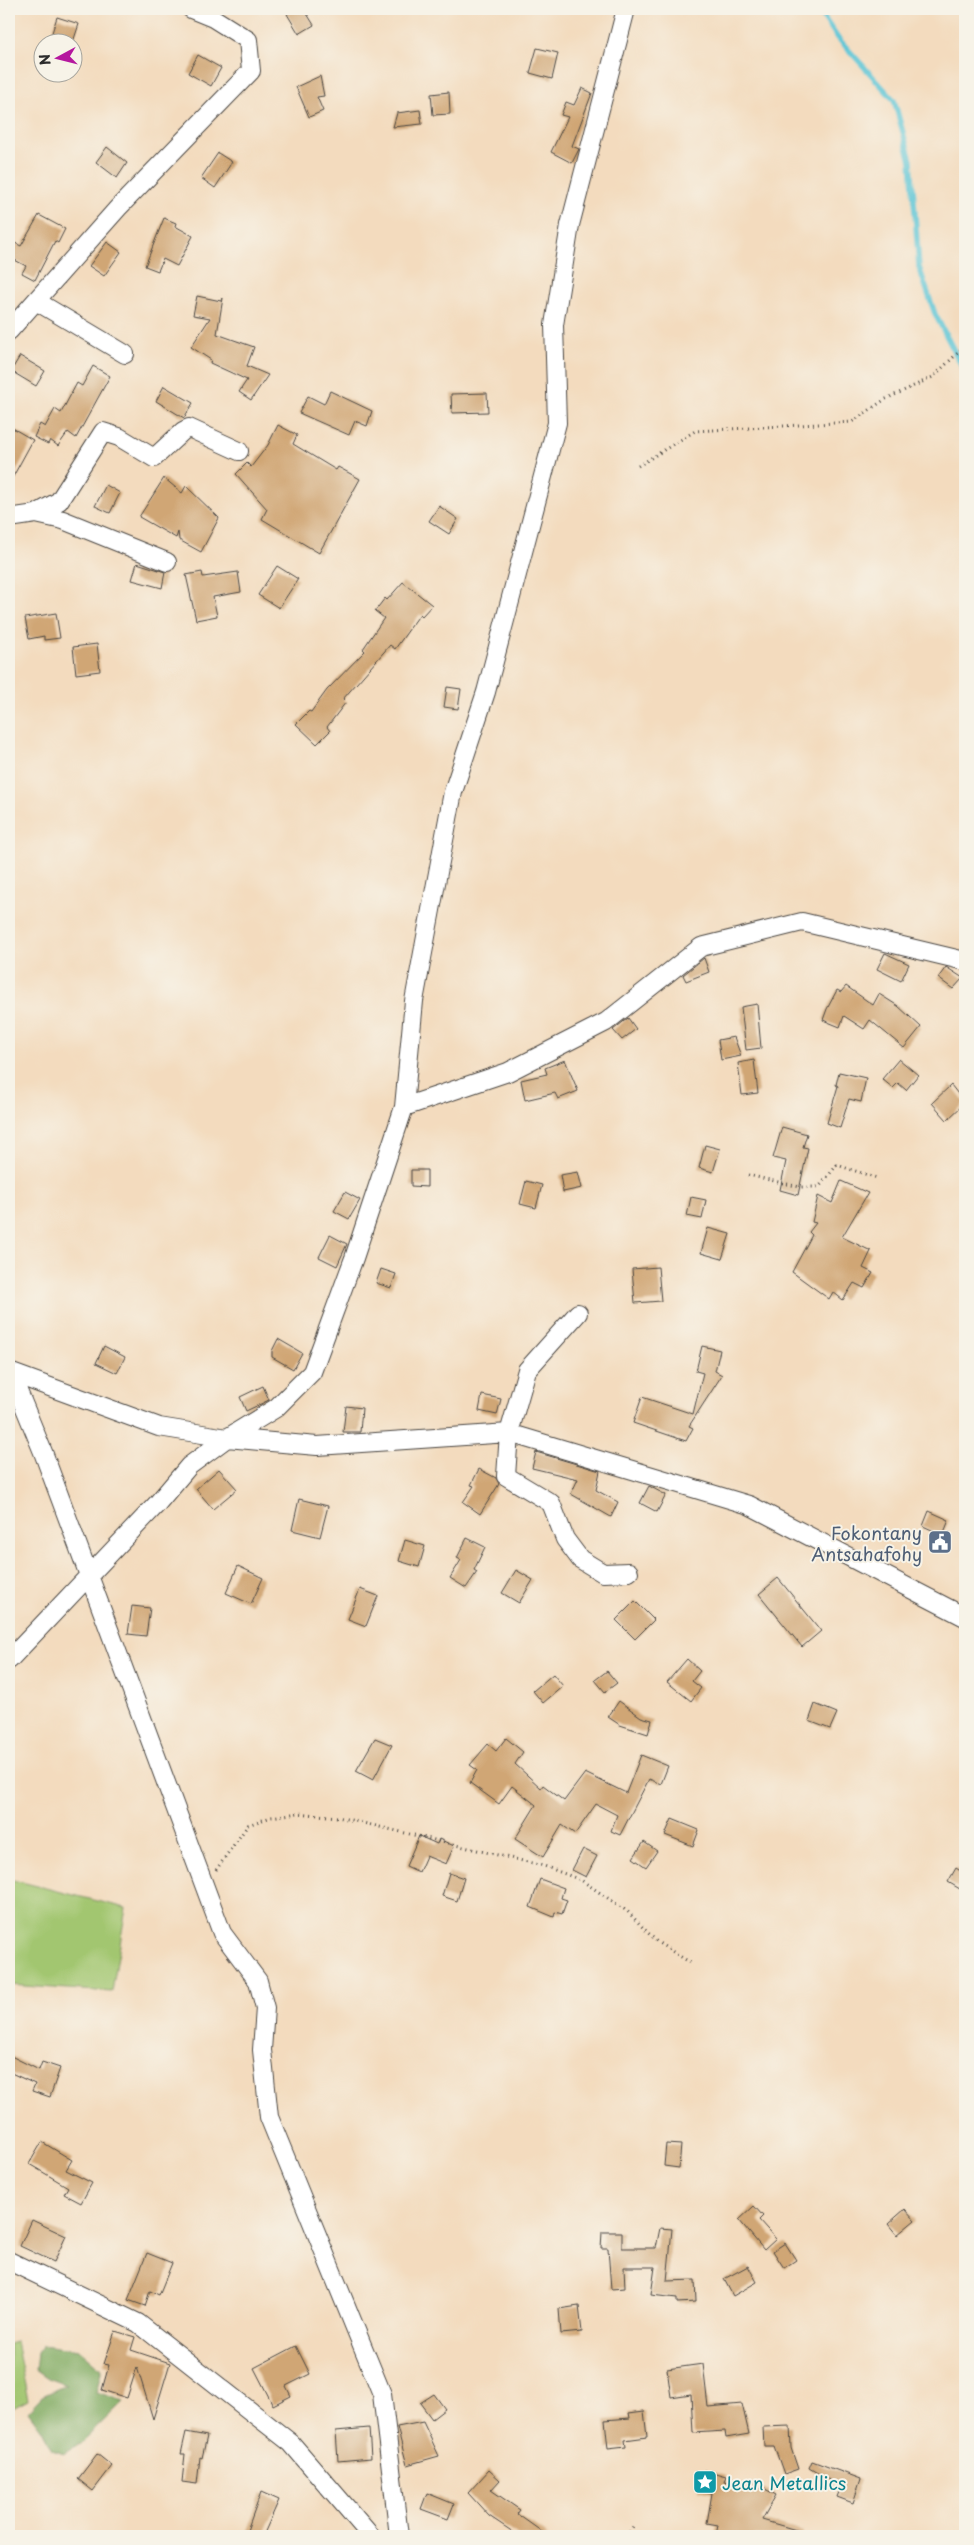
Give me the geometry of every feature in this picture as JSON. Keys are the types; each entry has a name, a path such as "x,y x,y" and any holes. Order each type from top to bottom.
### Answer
{"street":[{"path":"9,331 118,208 251,71 248,40 214,18 191,9"},
{"path":"9,1660 156,1505 188,1466 227,1438 276,1408 312,1372 354,1258 404,1107 414,1001 453,792 486,692 557,423 554,325 570,225 626,9"},
{"path":"36,301 124,354"},
{"path":"9,518 36,514 60,501 104,432 119,437 154,458 183,431 189,428 239,450"},
{"path":"36,514 63,520 167,562"},
{"path":"404,1107 508,1072 606,1022 701,947 710,944 802,922 965,961"},
{"path":"578,1313 527,1370 508,1433 506,1476 551,1503 565,1539 580,1559 603,1573 629,1572"},
{"path":"10,1373 159,1427 227,1438 317,1446 508,1433 749,1505 965,1617"},
{"path":"10,1373 90,1574 222,1933 258,1981 265,2008 262,2050 269,2117 382,2394 399,2536"},
{"path":"9,2261 138,2322 291,2443 371,2536"}],"path":[{"path":"638,466 695,431 852,422 884,400 933,377 965,346"},
{"path":"748,1175 800,1187 819,1187 837,1165 877,1178"},
{"path":"204,1887 248,1825 271,1817 298,1813 338,1817 544,1866 581,1880 627,1911 657,1942 691,1963"},
{"path":"628,2536 634,2525"}],"green space":[{"path":"9,1879 126,1908 112,1992 9,1985"},
{"path":"16,2342 28,2400 9,2410 9,2344"},
{"path":"43,2345 80,2350 102,2369 96,2392 124,2401 80,2444 64,2454 52,2450 42,2430 28,2411 42,2396 67,2385 48,2378 35,2369 37,2353"}],"building":[{"path":"296,9 304,9 314,25 299,34 287,14"},
{"path":"57,17 79,24 76,32 52,32"},
{"path":"537,48 558,53 552,79 530,73"},
{"path":"198,55 221,68 211,86 188,73"},
{"path":"320,76 324,96 317,97 323,111 309,117 296,87"},
{"path":"582,88 592,93 572,146 579,149 572,163 551,152 568,117 561,115 566,102 574,105"},
{"path":"449,92 450,114 433,115 431,94"},
{"path":"420,110 422,124 393,127 397,113"},
{"path":"107,147 127,163 117,178 96,162"},
{"path":"218,153 232,162 215,188 201,178"},
{"path":"39,215 65,229 58,243 55,241 35,280 22,273 26,266 9,257 9,240 21,246"},
{"path":"164,218 176,223 175,226 193,236 177,266 163,259 158,271 145,266"},
{"path":"107,242 121,252 104,276 89,266"},
{"path":"197,296 221,301 223,298 217,334 254,347 247,366 268,375 251,400 239,392 247,380 210,363 211,360 191,347 210,318 193,315"},
{"path":"20,356 45,371 36,386 11,371"},
{"path":"93,366 110,376 76,438 68,432 58,446 50,440 48,444 34,437 40,424 45,427 55,409 61,413 77,383 82,386"},
{"path":"164,386 193,403 184,418 156,401"},
{"path":"330,391 372,411 367,426 355,421 349,435 299,413 308,396 324,404"},
{"path":"487,393 488,412 452,413 451,394"},
{"path":"278,425 297,435 293,444 336,470 338,467 360,479 319,553 262,519 267,509 236,474 247,463 251,467 268,445"},
{"path":"9,426 33,440 9,484"},
{"path":"164,478 182,493 186,486 219,518 201,552 179,540 178,532 176,538 139,517"},
{"path":"106,485 120,493 110,513 95,506"},
{"path":"439,506 458,519 449,534 429,521"},
{"path":"137,563 165,572 162,588 132,580"},
{"path":"277,566 298,579 279,608 258,595"},
{"path":"202,572 203,577 238,572 241,592 213,597 217,616 196,620 186,575"},
{"path":"403,582 432,605 422,616 420,614 395,649 390,645 343,699 346,702 327,727 330,731 317,744 296,724 309,711 311,712 327,690 365,651 363,649 384,618 375,611 385,598 387,600"},
{"path":"56,613 60,638 44,640 44,636 29,639 25,618"},
{"path":"97,644 100,671 76,674 73,647"},
{"path":"447,687 461,689 458,709 444,707"},
{"path":"885,953 909,964 901,981 877,969"},
{"path":"704,958 709,972 686,981 683,975"},
{"path":"946,967 963,978 953,989 938,978"},
{"path":"846,986 873,1005 879,994 898,1006 921,1027 904,1048 870,1020 864,1029 844,1016 840,1027 823,1020 837,990 841,992"},
{"path":"757,1004 761,1048 746,1050 741,1007"},
{"path":"628,1018 636,1029 622,1040 613,1030"},
{"path":"734,1037 741,1056 721,1060 718,1040"},
{"path":"899,1059 918,1075 906,1090 898,1083 893,1088 882,1079"},
{"path":"565,1060 578,1091 558,1099 555,1093 525,1100 521,1080 547,1074 545,1068"},
{"path":"754,1060 758,1093 742,1095 738,1063"},
{"path":"839,1072 866,1078 861,1102 849,1099 840,1128 827,1123 838,1086 836,1085"},
{"path":"951,1085 965,1103 947,1120 932,1103"},
{"path":"782,1127 807,1134 803,1147 808,1148 798,1195 780,1190 786,1161 773,1158"},
{"path":"705,1145 720,1149 713,1172 699,1168"},
{"path":"411,1170 427,1170 427,1187 411,1186"},
{"path":"578,1172 582,1188 563,1192 560,1175"},
{"path":"526,1181 542,1185 536,1208 520,1204"},
{"path":"841,1181 868,1193 842,1237 871,1251 863,1268 873,1273 864,1288 854,1283 843,1300 833,1292 829,1299 792,1272 812,1235 809,1232 816,1223 812,1222 818,1196 832,1203"},
{"path":"345,1192 360,1200 349,1219 334,1211"},
{"path":"691,1197 706,1200 702,1219 687,1216"},
{"path":"708,1228 730,1234 722,1259 701,1253"},
{"path":"330,1235 347,1244 337,1266 319,1257"},
{"path":"658,1267 661,1301 635,1303 632,1269"},
{"path":"381,1269 396,1274 391,1288 376,1283"},
{"path":"278,1339 302,1353 293,1369 272,1357 272,1351"},
{"path":"104,1346 125,1357 117,1373 96,1363"},
{"path":"702,1346 720,1350 715,1371 722,1375 689,1426 693,1428 686,1441 633,1423 642,1397 693,1414 703,1373 696,1371"},
{"path":"263,1386 269,1400 246,1411 240,1397"},
{"path":"482,1395 501,1399 497,1415 479,1411"},
{"path":"346,1406 362,1408 360,1432 343,1432"},
{"path":"536,1452 600,1471 596,1490 618,1502 611,1517 571,1494 578,1479 532,1468"},
{"path":"219,1469 237,1489 213,1509 196,1489"},
{"path":"479,1469 496,1478 499,1484 480,1514 463,1502 474,1486 471,1485"},
{"path":"649,1486 666,1495 657,1512 640,1503"},
{"path":"299,1499 328,1506 320,1537 292,1530"},
{"path":"929,1511 949,1520 943,1535 923,1526"},
{"path":"467,1538 485,1547 474,1570 477,1572 466,1588 450,1578 461,1560 457,1558"},
{"path":"405,1540 425,1546 419,1567 399,1561"},
{"path":"238,1566 263,1578 251,1604 226,1593"},
{"path":"516,1570 533,1580 519,1603 502,1593"},
{"path":"778,1578 821,1631 802,1647 759,1594"},
{"path":"360,1589 378,1596 366,1626 348,1619"},
{"path":"635,1601 654,1620 635,1639 616,1620"},
{"path":"132,1606 150,1608 146,1636 128,1634"},
{"path":"687,1659 700,1671 692,1681 701,1688 691,1701 667,1682"},
{"path":"607,1671 617,1683 605,1692 595,1680"},
{"path":"553,1674 563,1686 543,1703 533,1691"},
{"path":"619,1701 641,1717 652,1720 648,1734 620,1725 608,1717"},
{"path":"815,1704 837,1713 830,1729 809,1721"},
{"path":"375,1738 392,1745 373,1780 356,1771"},
{"path":"506,1738 523,1752 515,1764 541,1788 543,1785 564,1801 585,1773 626,1793 641,1755 668,1766 661,1784 649,1779 620,1835 611,1831 617,1815 596,1804 575,1834 562,1825 543,1857 515,1839 536,1805 512,1786 499,1804 470,1783 477,1770 470,1765 488,1744 496,1751"},
{"path":"672,1819 699,1830 693,1846 665,1835"},
{"path":"419,1836 437,1844 439,1839 454,1846 446,1864 426,1856 419,1872 406,1866"},
{"path":"644,1842 657,1851 646,1867 633,1858"},
{"path":"583,1849 597,1856 586,1877 572,1870"},
{"path":"956,1868 965,1874 965,1892 948,1882"},
{"path":"449,1873 464,1878 457,1901 442,1896"},
{"path":"540,1879 564,1888 561,1898 567,1900 562,1914 555,1912 554,1917 530,1907"},
{"path":"9,2055 39,2070 42,2062 60,2068 50,2097 32,2091 35,2084 9,2072"},
{"path":"42,2142 72,2160 66,2170 92,2183 81,2203 64,2194 68,2187 29,2164"},
{"path":"666,2144 681,2145 679,2168 664,2166"},
{"path":"754,2206 763,2216 759,2220 776,2239 764,2250 739,2220"},
{"path":"905,2209 915,2220 897,2235 888,2224"},
{"path":"32,2220 66,2236 54,2262 20,2246"},
{"path":"660,2228 672,2229 667,2281 695,2280 696,2302 677,2303 677,2298 651,2295 655,2267 624,2267 625,2288 611,2289 608,2248 601,2248 602,2232 622,2232 622,2248 656,2248"},
{"path":"785,2243 796,2260 784,2268 773,2251"},
{"path":"147,2253 172,2263 159,2295 150,2291 145,2306 128,2300"},
{"path":"748,2266 757,2282 733,2296 724,2279"},
{"path":"579,2306 582,2332 561,2334 559,2309"},
{"path":"115,2331 135,2337 131,2350 170,2363 153,2419 137,2367 127,2398 102,2390 109,2365 104,2364"},
{"path":"296,2346 310,2374 286,2386 291,2396 273,2405 254,2368"},
{"path":"703,2364 708,2407 742,2404 749,2434 726,2438 725,2431 693,2433 691,2394 671,2397 667,2369"},
{"path":"434,2394 445,2409 432,2419 420,2403"},
{"path":"644,2411 647,2437 625,2440 626,2447 608,2449 605,2420 630,2418 629,2413"},
{"path":"423,2422 439,2456 407,2465 397,2427"},
{"path":"790,2426 791,2448 798,2469 784,2474 774,2446 764,2446 763,2427"},
{"path":"369,2428 371,2458 338,2461 336,2431"},
{"path":"186,2432 207,2436 202,2458 200,2457 197,2484 182,2482 185,2454 181,2454"},
{"path":"97,2454 112,2466 93,2491 78,2479"},
{"path":"812,2461 861,2479 853,2503 837,2497 841,2487 809,2468"},
{"path":"489,2470 500,2480 491,2490 520,2510 517,2514 548,2536 519,2536 489,2516 468,2493"},
{"path":"704,2470 726,2476 724,2481 765,2489 776,2495 762,2520 803,2532 802,2536 716,2536 718,2525 707,2523 712,2493 699,2490"},
{"path":"261,2492 279,2500 263,2536 245,2536"},
{"path":"427,2493 454,2504 448,2519 421,2509"}],"waterway":[{"path":"818,9 837,37 894,100 911,161 919,267 935,314 965,372"}],"place":[{"name":"Fokontany Antsahafohy","path":"940,1542"},
{"name":"Jean Metallics","path":"705,2482"}]}
